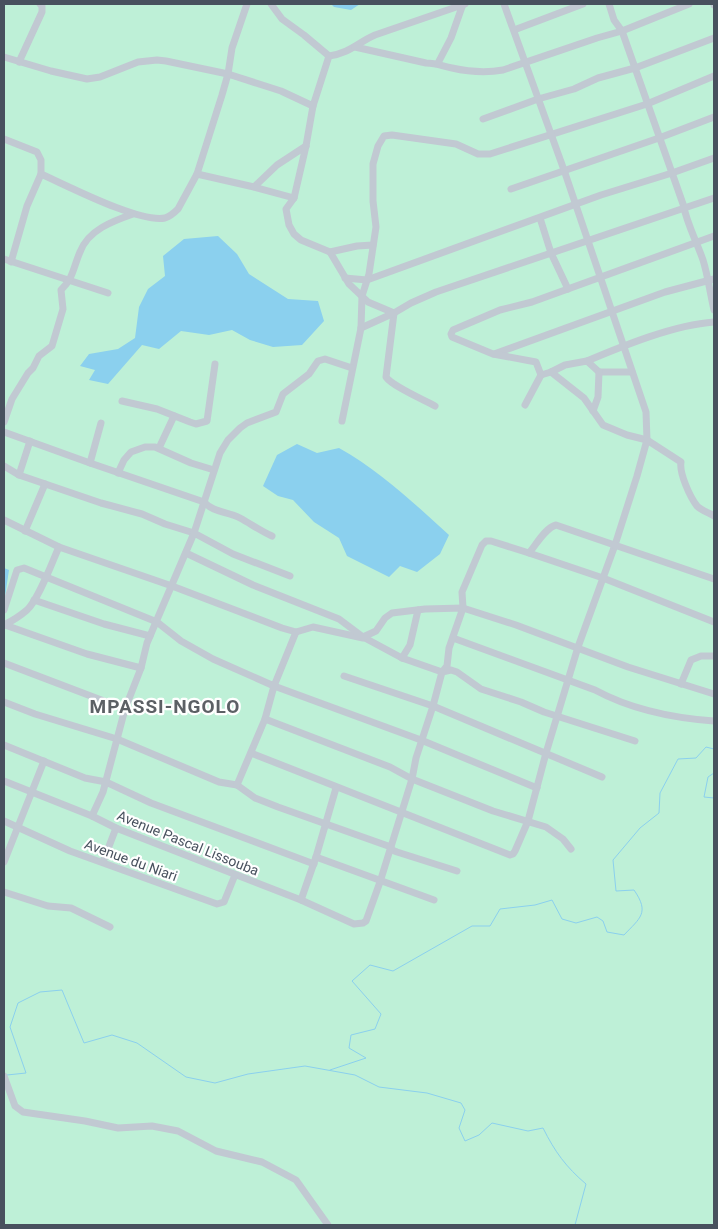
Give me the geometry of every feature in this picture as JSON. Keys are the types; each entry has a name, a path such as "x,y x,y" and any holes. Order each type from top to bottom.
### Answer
{"street":[{"path":"20,62 42,12 40,4"},
{"path":"41,174 132,214 163,218 174,214 197,174 228,74 232,48 247,4"},
{"path":"271,4 282,19 329,56 340,55 355,48 365,39 436,12 463,4"},
{"path":"438,63 451,38 463,4"},
{"path":"251,754 510,855 515,851 528,820 578,647 615,545 647,440 646,412 564,170 504,4"},
{"path":"514,30 583,4"},
{"path":"609,4 614,20 622,31 672,173 686,221 697,242 711,280 714,310"},
{"path":"355,48 438,63 461,70 490,72 503,70 622,31 689,4"},
{"path":"482,119 635,68 714,38"},
{"path":"329,56 313,106 294,198 286,209 289,225 294,234 301,240 330,252 357,246 373,245"},
{"path":"4,57 87,79 100,77 138,62 157,60 228,74 281,91 313,106"},
{"path":"342,420 361,328 362,296 367,280 376,227 373,201 373,164 378,146 384,136 392,135 456,144 484,155 647,104 714,76"},
{"path":"511,189 714,117"},
{"path":"4,139 37,152 41,160 41,174 7,261 108,293"},
{"path":"254,187 277,165 306,146"},
{"path":"345,278 367,280 622,188 714,158"},
{"path":"197,174 294,198"},
{"path":"361,328 394,313 411,302 436,292 714,198"},
{"path":"4,422 12,400 28,373 39,356 52,346 63,309 62,290 70,281 80,252 88,240 106,224 132,214"},
{"path":"540,218 551,253 568,289"},
{"path":"541,375 536,362 493,354 452,337 451,332 469,322 500,310 532,302 714,236"},
{"path":"330,252 349,284 368,302 394,313"},
{"path":"493,354 665,292 711,280"},
{"path":"394,313 386,377 388,380 435,406"},
{"path":"525,405 541,375 565,365 587,361 623,346 691,325 714,322"},
{"path":"92,816 100,801 125,709 141,668 150,636 194,533 220,453 228,440 247,423 276,412 286,391 309,374 318,360 325,359 352,368"},
{"path":"587,361 599,372 632,372"},
{"path":"122,401 157,409 196,424 207,421 215,364"},
{"path":"551,372 584,398 603,425 627,435 647,440 681,462 680,467 685,482 698,506 714,516"},
{"path":"593,411 598,398 599,372"},
{"path":"159,448 174,416"},
{"path":"90,464 101,423"},
{"path":"4,432 90,464 204,502 210,509 240,518 272,536"},
{"path":"19,475 30,441"},
{"path":"118,473 124,460 131,452 145,448 159,448 191,463 214,470"},
{"path":"4,466 19,475 101,503 142,514 194,533 233,554 290,576"},
{"path":"24,531 45,484"},
{"path":"4,520 59,547 296,632 313,627 371,640"},
{"path":"530,553 548,530 556,525 714,579"},
{"path":"380,882 412,779 421,740 442,672 447,666 449,648 463,608 462,592 482,545 491,541 530,553 603,578 714,622"},
{"path":"4,625 28,610 46,578 59,547"},
{"path":"186,553 253,585 339,619 363,637 402,658 442,672 445,670 457,672 481,689 635,742"},
{"path":"4,610 18,569 24,568 157,622 181,641 213,659 274,686 421,740 537,788"},
{"path":"34,600 104,624 150,636"},
{"path":"363,637 376,631 388,615 418,610 463,608 578,647 628,667 714,694"},
{"path":"402,658 410,644 418,610"},
{"path":"4,614 4,625"},
{"path":"4,625 88,654 141,668"},
{"path":"237,785 265,719 274,686 296,632"},
{"path":"453,638 595,690 613,700 680,719 714,721"},
{"path":"681,684 691,660 701,656 714,656"},
{"path":"4,663 125,709"},
{"path":"344,676 433,706 602,777"},
{"path":"4,702 35,714 118,739 219,782 237,785 255,798 333,828 391,847 392,850 397,852 457,871"},
{"path":"265,719 390,767 412,779 493,811 528,820 556,832 572,849"},
{"path":"4,744 84,778 106,782 152,803 434,900"},
{"path":"4,858 44,761"},
{"name":"Avenue Pascal Lissouba","path":"4,781 92,816 116,828 301,900 354,924 366,921 380,882"},
{"path":"301,900 336,788"},
{"name":"Avenue du Niari","path":"4,822 70,851 216,904 224,902 235,874"},
{"path":"103,862 116,828"},
{"path":"4,892 48,906 71,908 110,927"},
{"path":"4,1076 15,1106 23,1112 118,1128 152,1126 178,1131 216,1151 262,1162 296,1180 328,1225"}],"green space":[{"path":"4,4 714,4 714,1225 4,1225"}],"water":[{"path":"331,4 360,4 351,10 334,7"},
{"path":"218,236 237,254 249,274 288,299 318,301 324,321 302,345 273,347 250,340 232,330 209,335 181,331 159,349 142,345 108,384 89,380 95,370 80,366 89,354 118,349 135,338 139,307 148,289 165,276 163,256 184,239"},
{"path":"297,444 317,453 339,448 383,477 449,535 440,554 417,572 400,566 389,577 347,556 339,538 314,522 293,500 278,496 263,486 277,455"},
{"path":"4,568 9,570 4,603"}],"waterway":[{"path":"330,1070 366,1058 349,1048 351,1035 375,1029 381,1014 352,981 370,965 393,971 472,926 490,926 500,909 535,905 552,900 562,919 576,923 597,917 603,921 607,932 624,935 641,915 642,910 639,898 634,890 616,891 613,860 640,828 659,813 660,793 678,759 696,758 706,747 714,749"},
{"path":"714,773 708,777 704,797 714,798"},
{"path":"7,1075 26,1073 10,1027 18,1003 40,992 62,990 84,1043 112,1035 137,1043 186,1077 215,1083 248,1074 305,1066 355,1075 379,1087 427,1093 461,1103 465,1110 459,1128 465,1141 479,1135 492,1123 528,1131 543,1128 562,1159 586,1184 575,1225"}],"district":[{"name":"MPASSI-NGOLO","path":"165,706"}]}
